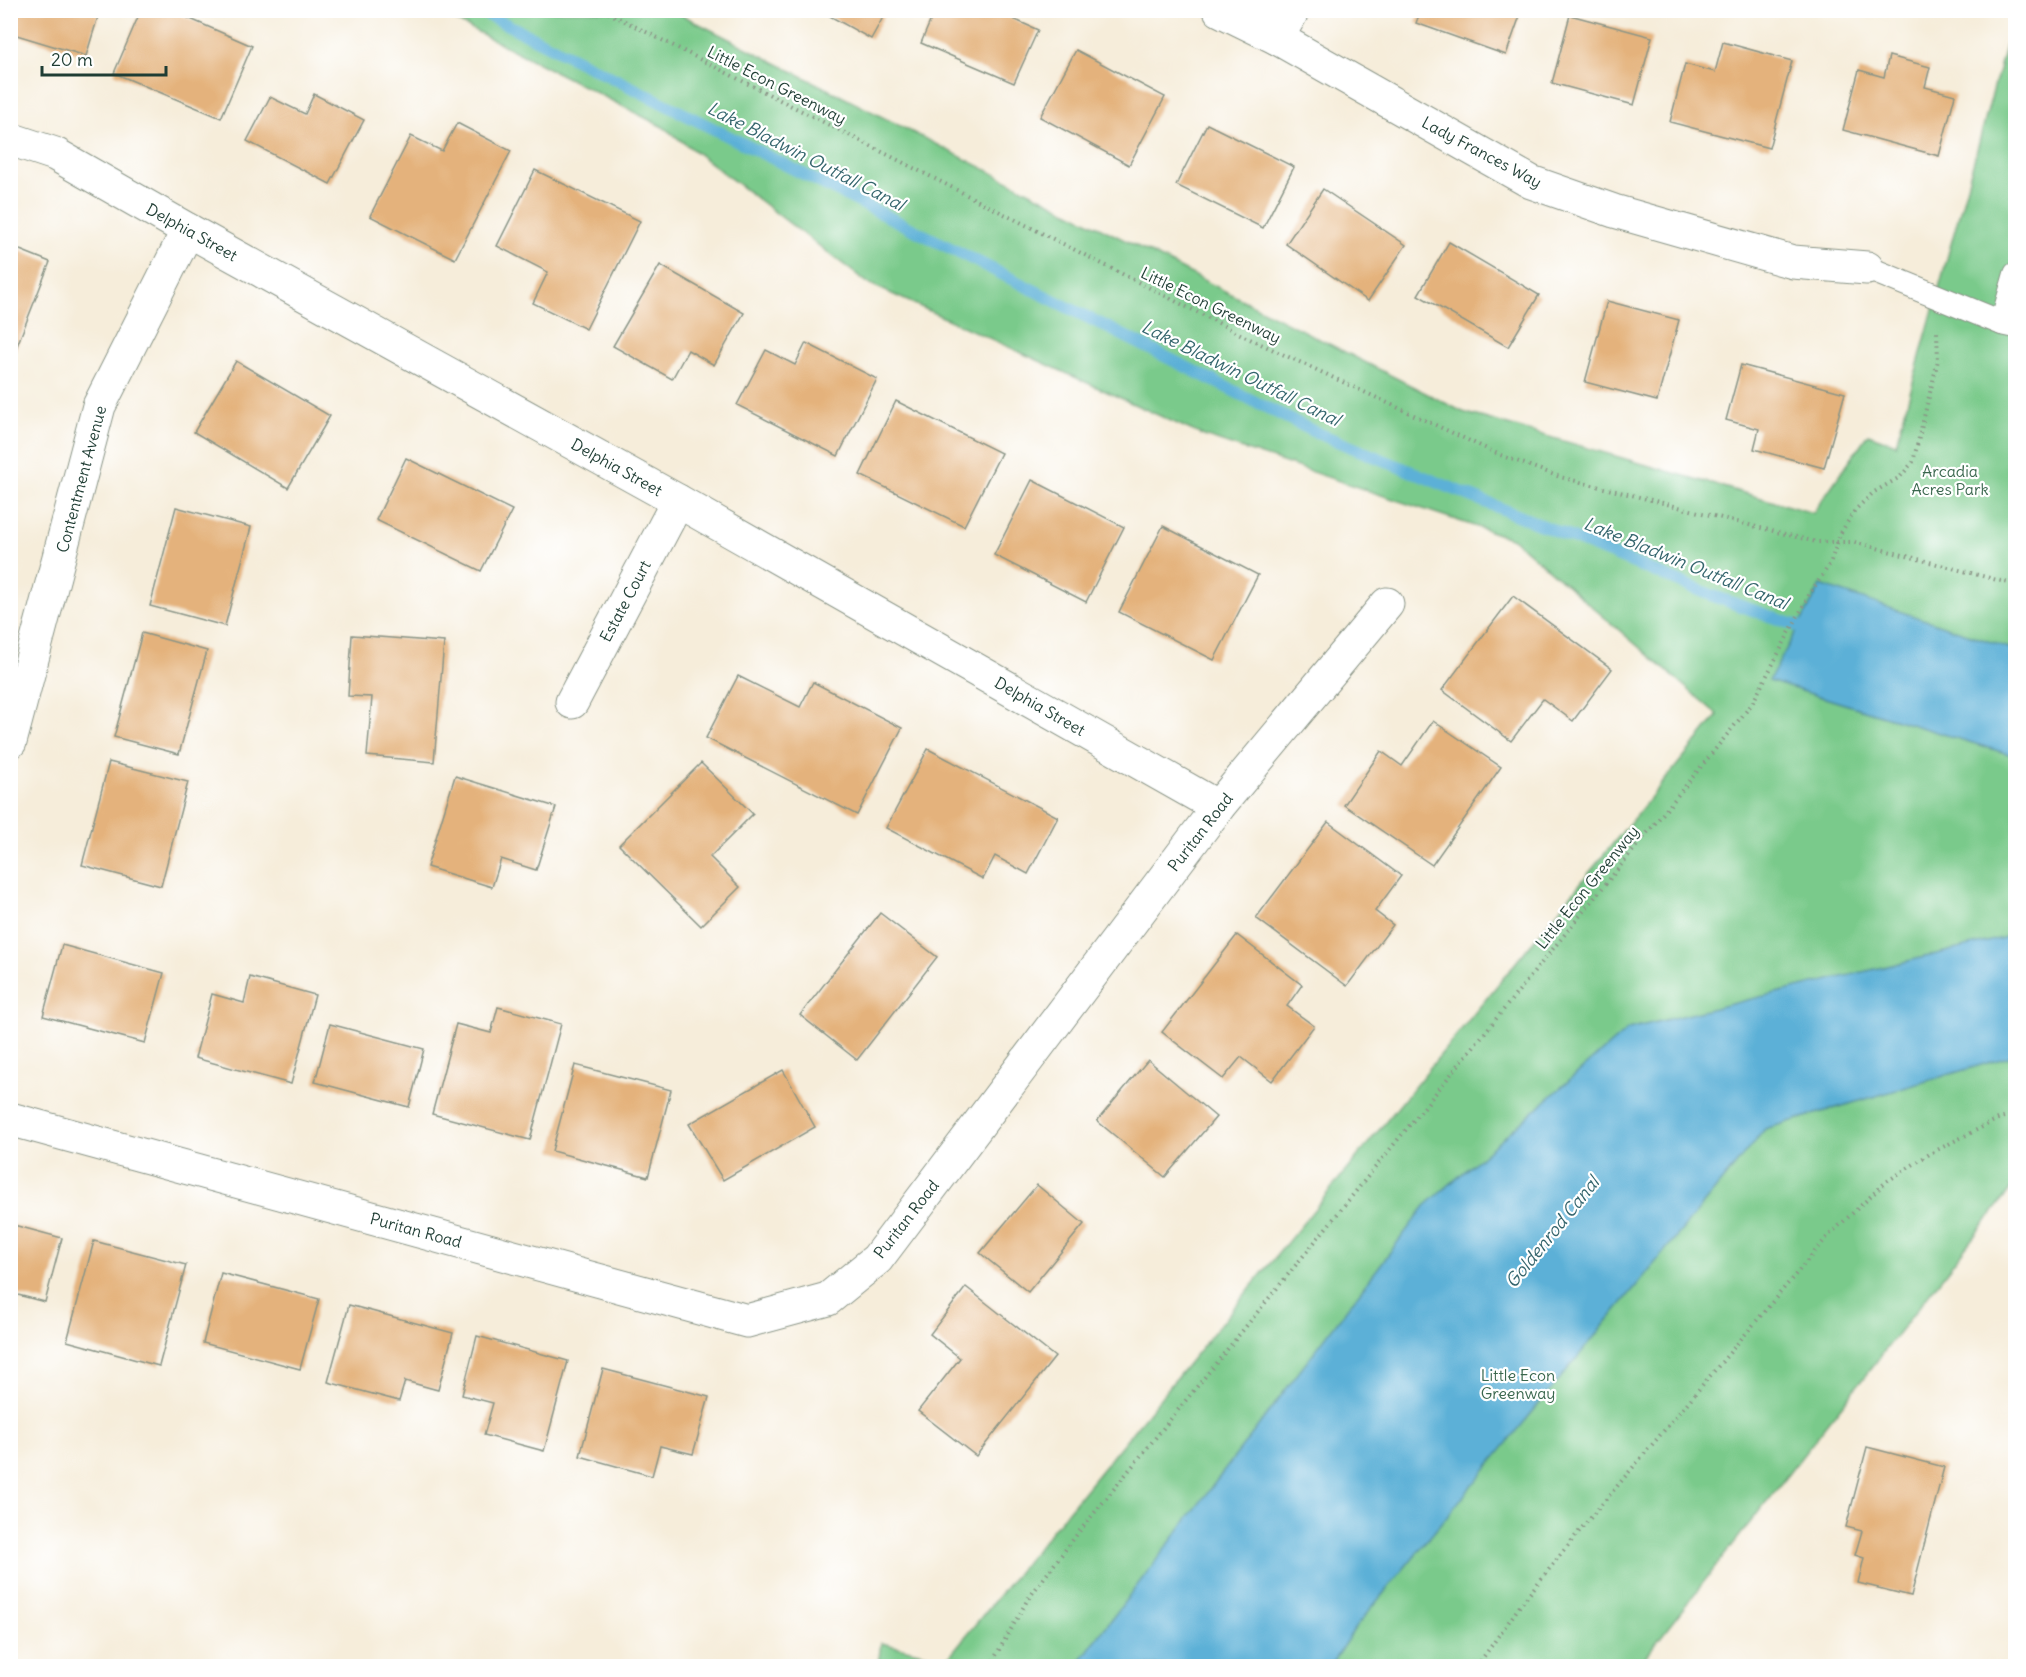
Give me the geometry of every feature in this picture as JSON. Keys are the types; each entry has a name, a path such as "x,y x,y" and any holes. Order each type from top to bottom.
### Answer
{"street":[{"name":"Lady Frances Way","path":"1220,10 1285,24 1531,182 1614,211 1793,262 1867,268"},
{"name":"Delphia Street","path":"10,139 56,154 188,230 678,501 1218,807"},
{"name":"Contentment Avenue","path":"10,742 99,406 188,230"},
{"name":"Estate Court","path":"572,702 678,501"},
{"name":"Puritan Road","path":"10,1119 747,1321 828,1299 877,1259 1218,807 1387,604"}],"lane":[{"path":"1867,268 2009,324 2016,274"}],"path":[{"name":"Little Econ Greenway","path":"603,10 1250,339 1500,455 1560,477 1816,542 1854,542 2016,585"},
{"name":"Little Econ Greenway","path":"990,1666 1028,1599 1078,1533 1752,704 1810,593 1830,564 1843,527 1864,500 1900,477 1912,462 1938,360 1938,335 1923,291"},
{"path":"1477,1666 1522,1603 1581,1529 1828,1236 1886,1182 1931,1153 2000,1118 2016,1114"}],"green space":[{"name":"Little Econ Greenway","path":"437,11 674,11 1463,412 1813,513 1868,434 1896,444 2015,11 2015,1184 1638,1666 878,1666 881,1643 947,1659 1718,715 1513,539 1204,436 868,283 663,127"}],"water":[{"path":"1821,585 2015,650 2015,756 1769,681"},
{"name":"Goldenrod Canal","path":"2015,935 2015,1055 1765,1129 1355,1628 1330,1666 1076,1666 1425,1206 1628,1029"}],"building":[{"path":"10,10 100,10 86,56 10,33"},
{"path":"141,10 170,10 252,46 221,118 114,73"},
{"path":"819,10 887,10 871,39"},
{"path":"935,10 993,10 1038,30 1014,83 921,43"},
{"path":"1421,10 1522,10 1506,55 1416,23"},
{"path":"1570,15 1652,37 1634,105 1552,83"},
{"path":"1723,42 1792,61 1769,148 1670,122 1685,64 1715,72"},
{"path":"1076,50 1165,97 1129,165 1040,117"},
{"path":"1889,56 1930,67 1925,87 1955,95 1939,156 1843,130 1859,70 1884,77"},
{"path":"314,94 364,120 330,184 247,141 270,97 305,114"},
{"path":"457,123 511,151 455,259 370,216 411,136 442,151"},
{"path":"1207,124 1294,167 1263,228 1176,185"},
{"path":"535,170 640,221 586,329 533,303 548,272 497,246"},
{"path":"1323,189 1406,245 1368,301 1286,244"},
{"path":"1449,242 1539,295 1508,347 1418,295"},
{"path":"10,246 50,262 11,361 10,361"},
{"path":"660,265 744,313 714,365 688,350 672,379 613,346"},
{"path":"1607,301 1679,320 1657,401 1585,382"},
{"path":"806,343 877,379 838,456 737,405 766,350 795,365"},
{"path":"236,361 330,416 288,488 194,432"},
{"path":"1741,365 1845,393 1824,468 1754,449 1759,429 1726,420"},
{"path":"896,401 1001,453 964,526 860,475"},
{"path":"406,458 512,510 481,571 376,520"},
{"path":"1032,480 1124,527 1086,602 994,555"},
{"path":"176,507 251,527 225,626 150,606"},
{"path":"1163,526 1258,575 1214,660 1119,612"},
{"path":"1513,596 1612,669 1573,721 1543,699 1511,741 1442,690"},
{"path":"142,633 207,651 179,754 114,737"},
{"path":"352,635 444,642 434,762 367,756 372,697 348,696"},
{"path":"738,676 800,707 813,682 902,728 857,815 706,738"},
{"path":"1433,721 1501,767 1432,865 1344,805 1381,751 1402,766"},
{"path":"928,749 1058,817 1028,874 995,856 983,879 886,828"},
{"path":"109,762 188,782 161,886 82,865"},
{"path":"701,763 753,814 710,857 740,887 701,926 619,845"},
{"path":"455,776 556,807 536,870 501,859 492,887 427,867"},
{"path":"1328,822 1401,876 1375,911 1393,925 1347,986 1256,918"},
{"path":"880,913 937,957 857,1060 800,1015"},
{"path":"1237,935 1302,985 1287,1006 1314,1026 1272,1081 1241,1057 1223,1079 1162,1032"},
{"path":"62,945 164,973 145,1043 43,1016"},
{"path":"250,977 315,995 291,1084 195,1058 212,994 244,1003"},
{"path":"498,1007 561,1024 530,1140 432,1114 456,1024 491,1033"},
{"path":"330,1024 424,1049 409,1107 315,1082"},
{"path":"1148,1060 1216,1117 1165,1177 1097,1121"},
{"path":"575,1065 671,1090 648,1177 552,1151"},
{"path":"783,1070 815,1127 723,1180 689,1124"},
{"path":"1037,1185 1084,1224 1028,1292 980,1253"},
{"path":"10,1224 62,1238 45,1302 14,1294 10,1305"},
{"path":"94,1241 186,1265 159,1366 67,1341"},
{"path":"221,1273 319,1299 300,1369 203,1343"},
{"path":"966,1287 1055,1357 976,1456 918,1411 960,1358 930,1334"},
{"path":"349,1305 453,1333 438,1390 405,1381 399,1401 328,1382"},
{"path":"477,1336 568,1361 544,1451 484,1435 493,1403 462,1395"},
{"path":"603,1369 709,1397 693,1454 660,1446 652,1476 580,1456"},
{"path":"1867,1447 1944,1467 1911,1596 1858,1583 1864,1558 1855,1555 1862,1531 1846,1527"}],"waterway":[{"name":"Lake Bladwin Outfall Canal","path":"478,10 1315,432 1716,597 1814,632"}],"park label":[{"name":"Arcadia Acres Park","path":"1950,480"}]}
